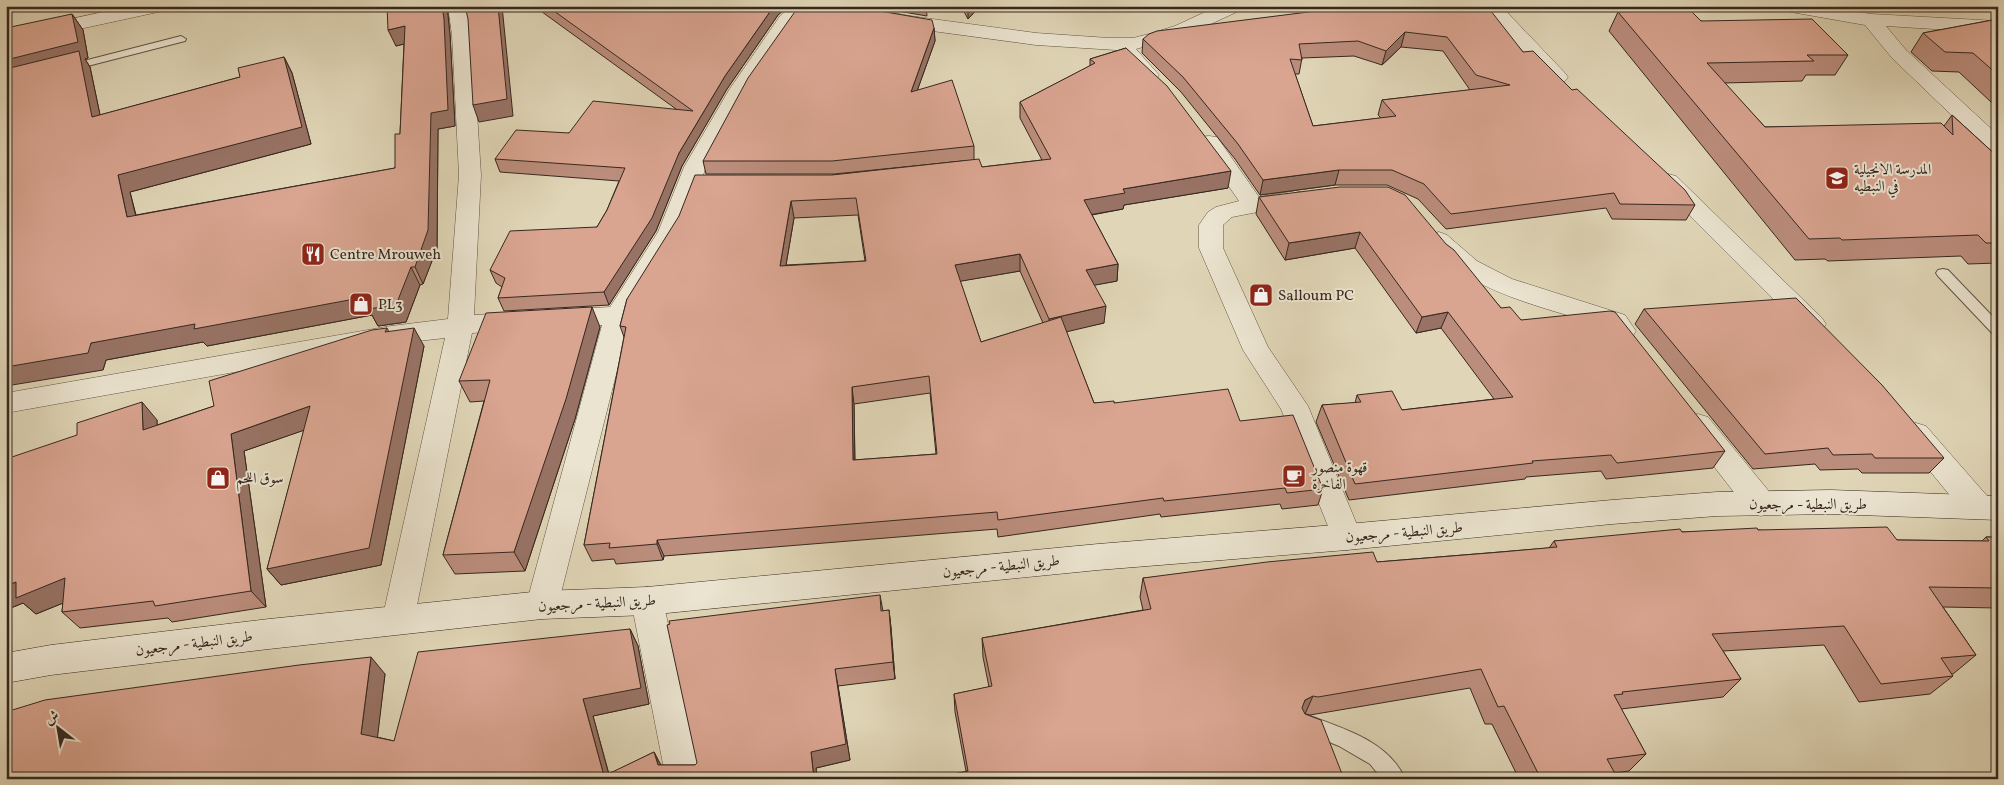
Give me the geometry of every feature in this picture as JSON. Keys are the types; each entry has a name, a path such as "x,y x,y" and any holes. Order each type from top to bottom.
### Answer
{"street":[{"path":"6,39 158,6"},
{"path":"398,620 460,327 470,175 462,36 457,6"},
{"path":"542,605 618,315 698,184 695,167 739,90 787,20 801,6"},
{"path":"824,6 910,22 1088,44 1134,44 1182,30 1234,6"},
{"path":"1490,6 1515,34 1576,94"},
{"path":"1791,6 1818,9 1871,20 1998,27"},
{"path":"1954,6 1971,26"},
{"path":"1871,20 1899,54 1998,147"},
{"path":"1121,44 1139,66 1166,91"},
{"path":"1194,123 1253,205"},
{"path":"1650,164 1792,302 1830,342"},
{"path":"1316,196 1253,205 1224,212 1216,217 1211,225 1212,248 1256,350 1294,406 1347,537"},
{"path":"1422,220 1450,253 1471,269 1503,285 1616,321 1634,346"},
{"path":"6,403 355,341 460,327 467,324 618,315"},
{"path":"1683,406 1761,504"},
{"path":"1904,420 1987,507"},
{"name":"طريق النبطية - مرجعيون","path":"6,668 51,660 542,605 646,601 1088,558 1347,537 1612,512 1717,504 1831,502 1987,507"},
{"path":"646,601 684,779"}],"lane":[{"path":"62,70 182,39"},
{"path":"1943,273 1998,331"},
{"path":"1306,725 1346,739 1377,757 1395,779"}],"building":[{"path":"387,6 442,6 448,110 431,113 428,230 415,267 411,267 396,305 368,309 365,297 194,329 195,324 91,343 88,353 6,367 6,69 79,51 92,117 240,77 238,68 284,57 302,127 118,175 127,217 395,168 395,134 400,134 405,26 388,30"},
{"path":"465,6 498,6 507,99 473,105 468,19"},
{"path":"547,6 774,6 725,76 679,153 652,218 604,292 498,298 505,278 490,270 510,231 597,227 607,210 625,168 495,159 516,130 569,133 593,101 693,111"},
{"path":"799,6 851,6 932,20 934,28 911,92 952,80 974,146 832,161 703,161 748,78"},
{"path":"1356,6 1487,6 1523,52 1533,51 1572,90 1577,89 1685,190 1695,205 1620,204 1614,193 1451,214 1424,184 1392,170 1339,170 1263,180 1238,144 1183,77 1143,39 1157,31","holes":["1405,32 1447,37 1476,75 1510,85 1382,100 1396,116 1313,126 1290,59 1302,60 1299,44 1358,41 1386,51"]},
{"path":"1690,10 1701,21 1812,19 1848,55 1807,55 1814,61 1707,63 1765,127 1941,123 1953,135 1952,115 1998,157 1998,243 1986,243 1978,235 1842,240 1840,238 1809,239 1618,12"},
{"path":"72,14 78,42 6,60 6,28"},
{"path":"1998,19 1998,75 1973,53 1945,52 1923,33"},
{"path":"1126,48 1167,86 1231,171 1123,189 1125,193 1084,200 1118,264 1086,270 1106,306 1049,319 1020,254 955,265 981,342 1061,317 1094,403 1114,401 1114,403 1228,389 1240,421 1293,415 1323,489 1287,493 1285,488 1164,501 1163,498 998,520 997,512 657,540 657,544 609,548 610,543 584,545 626,327 620,326 627,299 679,216 695,175 832,175 979,159 982,167 1051,159 1020,102 1095,63 1090,59","holes":["856,198 866,261 780,266 791,201","929,376 937,454 853,460 852,387"]},
{"path":"1340,187 1388,187 1405,195 1446,244 1454,250 1501,308 1510,307 1521,320 1615,312 1725,451 1617,463 1611,455 1532,461 1533,463 1355,484 1322,405 1361,402 1357,395 1392,391 1402,410 1513,397 1448,312 1422,317 1360,232 1289,243 1259,197"},
{"path":"1796,298 1882,385 1944,458 1875,458 1872,454 1833,455 1828,448 1765,454 1644,309"},
{"path":"592,307 566,399 514,552 443,555 490,380 459,381 486,313"},
{"path":"387,328 385,332 414,328 369,548 267,569 310,406 231,434 251,591 155,606 153,601 62,612 65,578 16,598 16,582 6,586 6,459 77,435 77,423 142,402 143,430 214,406 209,381 372,330"},
{"path":"1887,527 1897,540 1989,541 1986,537 1998,537 1998,588 1929,587 1976,655 1941,658 1953,676 1881,684 1844,626 1712,634 1741,679 1622,692 1623,694 1614,695 1646,754 1607,759 1618,779 1541,779 1504,706 1498,707 1481,669 1318,697 1313,696 1305,700 1302,708 1305,714 1321,720 1344,779 928,779 968,771 954,694 992,686 982,638 1151,609 1143,578 1267,562 1373,552 1377,562 1557,547 1554,541 1680,529 1682,532 1757,528 1758,530"},
{"path":"880,595 881,611 889,610 893,662 835,669 846,744 811,752 814,779 6,779 6,712 45,700 371,657 361,734 394,741 418,652 630,629 641,688 583,699 604,776 654,752 658,765 695,765 697,763 667,625 670,624 669,621"}],"place":[{"name":"المدرسة الانجيلية في النبطيه","path":"1837,178"},
{"name":"Centre Mrouweh","path":"313,254"},
{"name":"Salloum PC","path":"1261,295"},
{"name":"PL3","path":"361,304"},
{"name":"قهوة منصور الفاخرة","path":"1294,476"},
{"name":"سوق اللحم","path":"218,478"}]}
